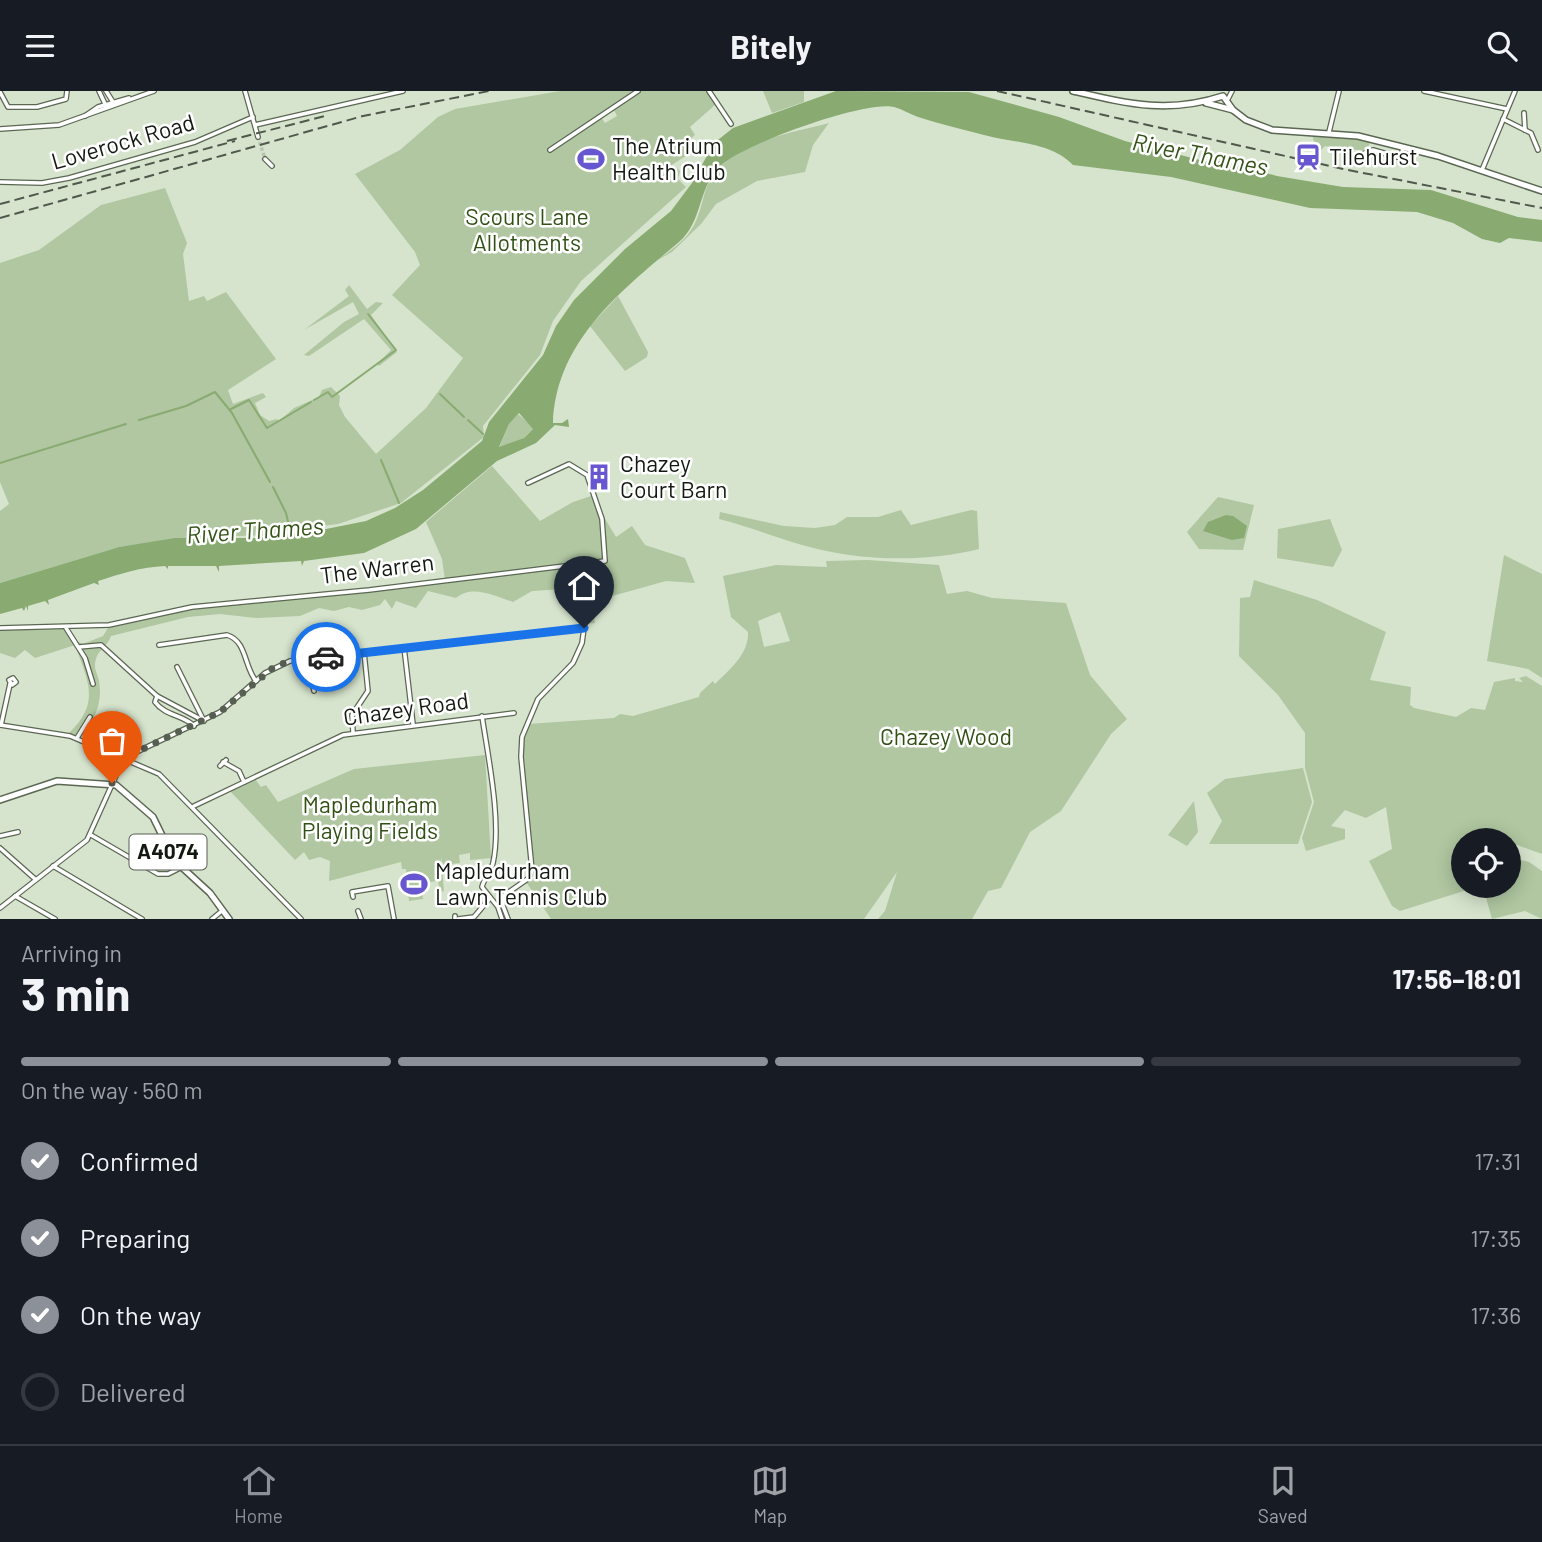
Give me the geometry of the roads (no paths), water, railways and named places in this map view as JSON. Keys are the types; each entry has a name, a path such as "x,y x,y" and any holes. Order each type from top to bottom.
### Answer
{"main road":[{"path":"1073,91 1151,108 1206,103 1224,98 1233,110 1246,120 1272,129 1329,132 1403,147 1542,191"},
{"path":"0,800 57,781 112,783"},
{"name":"A4074","path":"112,783 153,817 168,852 180,868 210,893 229,919"}],"street":[{"path":"0,92 8,107 37,107 66,99 67,91"},
{"path":"99,91 104,105 111,108"},
{"path":"106,91 113,101 111,108"},
{"path":"0,129 43,127 80,119 154,91"},
{"path":"245,91 258,137"},
{"path":"255,125 403,91"},
{"path":"550,150 638,91"},
{"path":"709,91 732,124"},
{"path":"1329,132 1339,91"},
{"path":"1424,91 1507,109"},
{"path":"1482,170 1515,91"},
{"path":"111,96 121,99"},
{"path":"99,107 101,98"},
{"path":"80,119 113,101 133,98"},
{"path":"1524,113 1525,129"},
{"name":"Loverock Road","path":"0,182 60,180 200,141 253,117"},
{"path":"1503,119 1525,129 1534,137 1539,147"},
{"path":"1360,155 1373,150 1401,158 1403,147"},
{"path":"265,159 272,166"},
{"name":"The Warren","path":"0,628 109,625 192,607 369,590 605,561 602,519 587,475 569,464 528,482"},
{"path":"66,628 79,647 93,684"},
{"path":"73,635 76,628"},
{"path":"0,908 91,835 124,758 220,712 282,663 584,628 582,643 573,663 538,699 522,737 527,839 532,870 529,878 503,896 500,906 502,919"},
{"path":"161,644 227,635 233,637 239,642 256,681"},
{"path":"79,647 106,647 127,671 157,696 204,721"},
{"path":"404,647 413,724"},
{"path":"353,732 352,715 368,691 364,652"},
{"path":"307,659 314,691"},
{"path":"177,667 204,721"},
{"path":"10,684 1,725 77,738 167,779 301,919"},
{"path":"157,696 155,702 160,708 194,726"},
{"name":"Chazey Road","path":"193,807 334,738 353,732 514,713"},
{"path":"482,716 493,792 494,860 482,885 489,898 500,906 509,919"},
{"path":"77,738 90,717"},
{"path":"223,763 239,771 244,782"},
{"path":"0,835 18,832"},
{"path":"91,835 158,874 168,874 180,868"},
{"path":"0,848 35,880"},
{"path":"53,866 142,919"},
{"path":"352,892 388,886 394,919"},
{"path":"15,895 55,919"},
{"path":"456,918 474,917 489,898"},
{"path":"212,919 223,911"},
{"path":"358,911 361,919"}],"waterway":[{"path":"314,400 328,392 332,397 396,350 368,314"},
{"path":"139,420 186,406 215,392 232,413 270,482"},
{"path":"440,394 464,417"},
{"path":"231,409 249,400 267,428 311,402"},
{"path":"468,420 483,434"},
{"path":"0,463 126,424"},
{"path":"381,460 399,503"},
{"name":"River Thames","path":"273,487 286,513 290,530"}],"tunnel":[{"path":"258,137 265,159"}],"railway":[{"path":"0,218 363,116 489,91"},
{"path":"997,91 1343,169 1542,208"},
{"path":"227,141 325,116"},
{"path":"0,204 235,141"}],"place":[{"name":"Tilehurst","path":"1308,157"},
{"name":"The Atrium Health Club","path":"591,159"},
{"name":"Chazey Court Barn","path":"599,477"},
{"name":"Mapledurham Lawn Tennis Club","path":"414,884"}],"park label":[{"name":"Scours Lane Allotments","path":"527,230"},
{"name":"Chazey Wood","path":"946,737"},
{"name":"Mapledurham Playing Fields","path":"370,818"}]}
